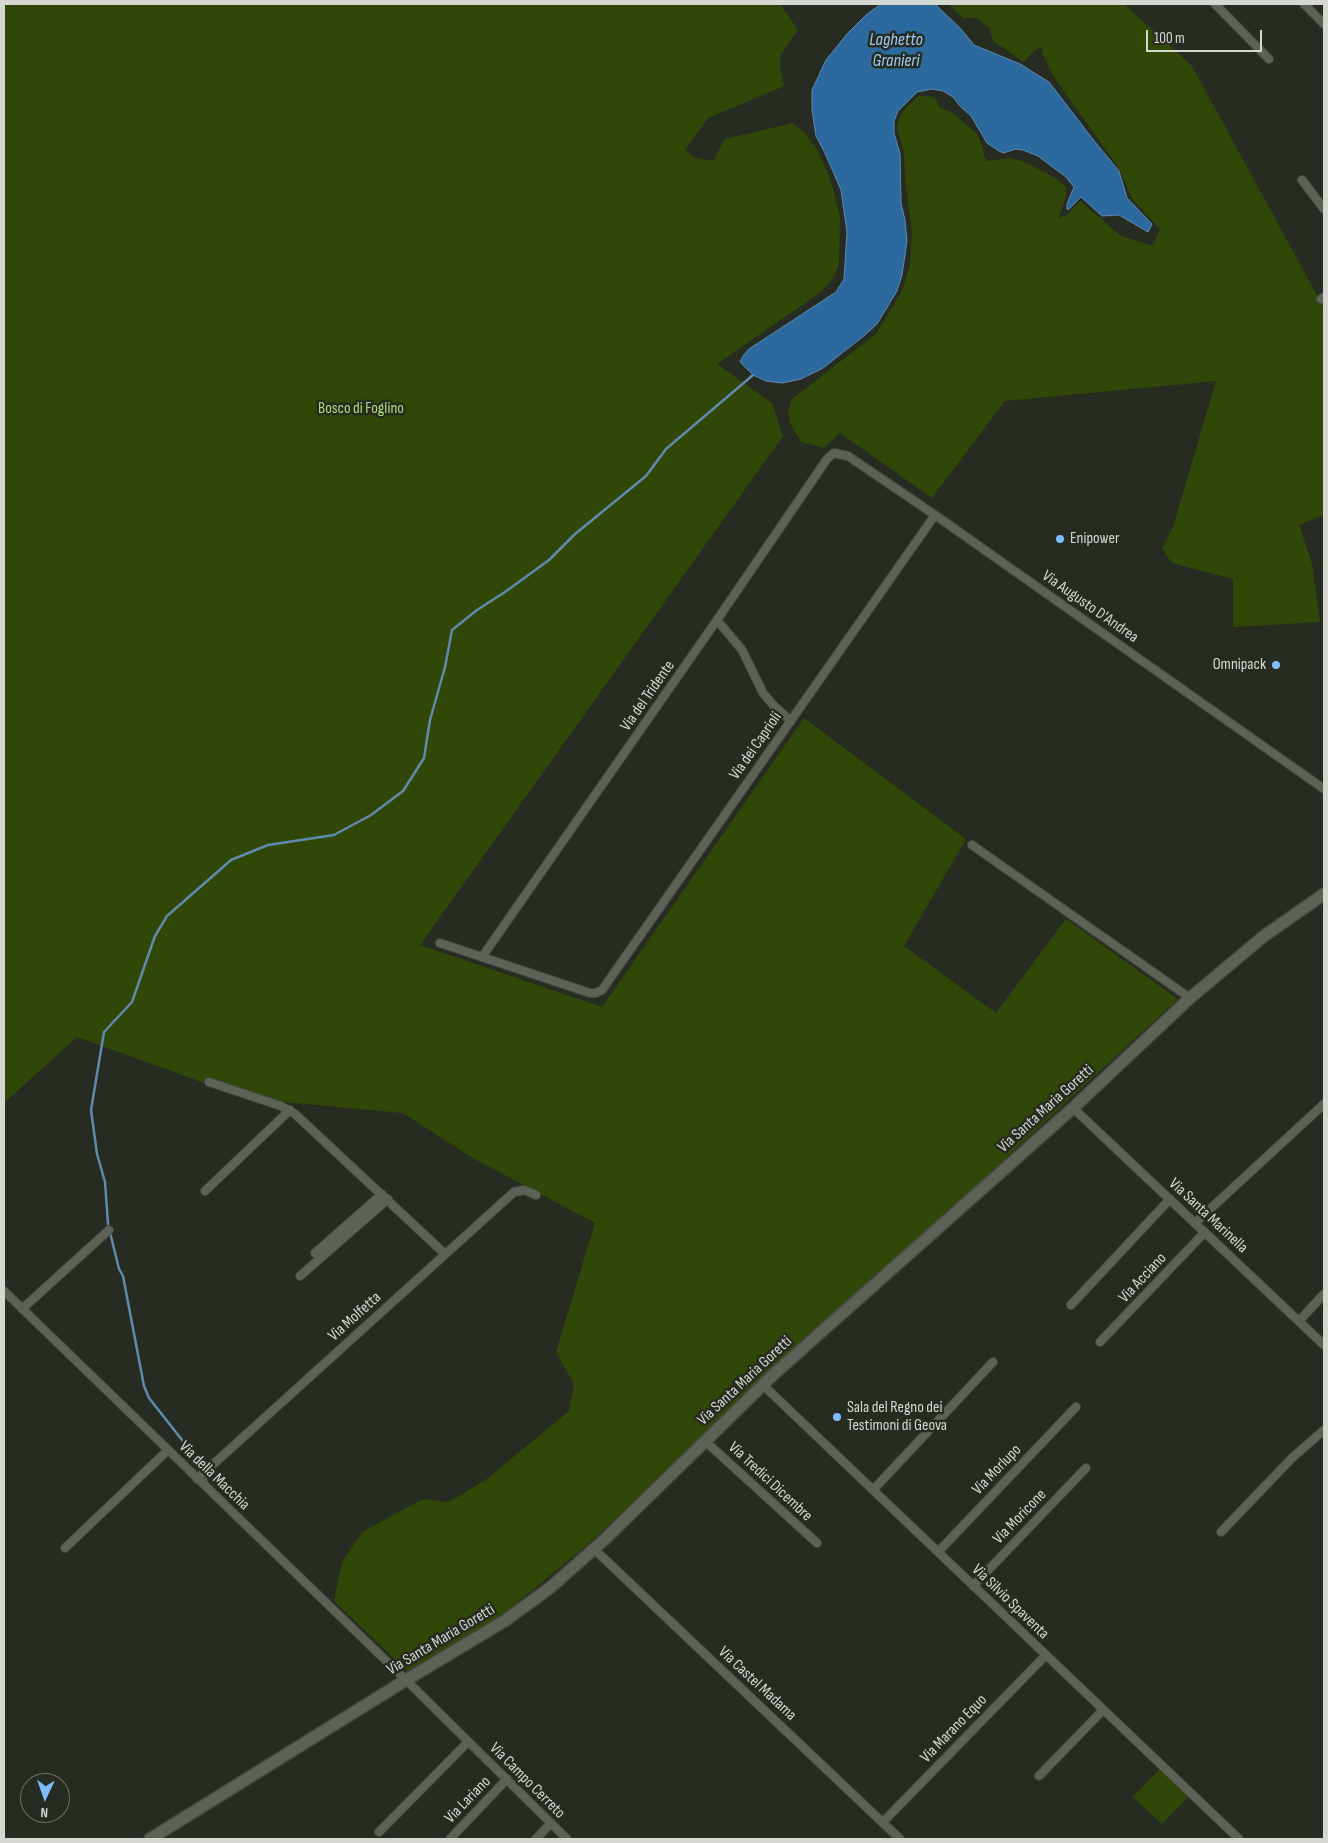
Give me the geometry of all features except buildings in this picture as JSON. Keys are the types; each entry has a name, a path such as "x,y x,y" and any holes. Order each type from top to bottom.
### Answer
{"main road":[{"name":"Via Santa Maria Goretti","path":"150,1839 514,1614 551,1587 594,1549 763,1385 1073,1108 1190,998 1264,936 1324,894"}],"street":[{"path":"1215,4 1269,59"},
{"path":"1304,4 1324,24"},
{"path":"1302,180 1324,208"},
{"name":"Via Augusto D'Andrea","path":"837,453 850,457 935,515 1324,789"},
{"name":"Via del Tridente","path":"482,957 828,457 837,453"},
{"name":"Via dei Caprioli","path":"482,957 590,993 599,992 604,988 935,515"},
{"path":"717,620 742,650 766,698 791,721"},
{"path":"972,845 1190,998"},
{"path":"440,943 482,957"},
{"path":"209,1082 290,1110 304,1120 445,1254"},
{"path":"1195,1223 1324,1104"},
{"name":"Via Santa Marinella","path":"1073,1108 1324,1345"},
{"path":"205,1191 290,1110"},
{"name":"Via Molfetta","path":"198,1478 514,1192 524,1190 536,1195"},
{"path":"316,1253 385,1196"},
{"path":"300,1276 385,1196"},
{"path":"1071,1305 1170,1199"},
{"path":"22,1309 109,1230"},
{"name":"Via Acciano","path":"1100,1342 1205,1232"},
{"name":"Via della Macchia","path":"4,1291 406,1680"},
{"path":"1299,1320 1324,1294"},
{"path":"873,1490 993,1362"},
{"name":"Via Silvio Spaventa","path":"763,1385 1239,1839"},
{"name":"Via Morlupo","path":"938,1552 1076,1406"},
{"path":"1222,1532 1288,1462 1324,1430"},
{"name":"Via Tredici Dicembre","path":"705,1440 816,1543"},
{"path":"65,1548 168,1450"},
{"name":"Via Moricone","path":"973,1586 1086,1468"},
{"name":"Via Castel Madama","path":"594,1549 900,1839"},
{"name":"Via Marano Equo","path":"883,1822 1046,1655"},
{"name":"Via Campo Cerreto","path":"406,1680 567,1839"},
{"path":"1040,1776 1103,1710"},
{"name":"Via Campo Cerreto","path":"379,1832 468,1742"},
{"name":"Via Lariano","path":"450,1839 507,1779"},
{"path":"536,1839 551,1823"}],"green space":[{"name":"Bosco di Foglino","path":"4,4 780,4 798,30 781,54 780,67 784,86 708,118 685,150 696,158 713,161 725,139 793,123 806,134 817,150 827,171 840,216 839,263 834,277 821,292 717,364 772,403 783,436 420,945 602,1007 804,718 966,839 904,946 996,1013 1066,919 1178,999 587,1545 501,1616 407,1671 334,1601 342,1562 362,1532 423,1499 449,1502 487,1479 569,1411 574,1384 556,1352 595,1223 471,1157 403,1113 284,1102 271,1107 77,1037 4,1103"},
{"path":"948,4 1124,4 1192,66 1324,308 1324,515 1299,525 1312,564 1320,622 1233,627 1233,579 1172,563 1162,549 1173,527 1216,381 1005,401 932,498 840,433 824,448 801,442 790,423 788,411 792,399 876,334 902,291 910,265 912,232 905,180 904,152 897,128 904,110 919,96 929,96 937,100 939,107 951,112 977,134 983,148 984,157 988,161 1008,158 1023,161 1057,179 1066,187 1066,196 1059,218 1067,215 1080,201 1121,236 1153,246 1160,229 1133,200 1118,167 1054,77 1043,55 1042,47 1035,50 1024,62 993,41 989,27 976,18 963,18"},
{"path":"1160,1769 1189,1796 1162,1824 1133,1797"}],"water":[{"name":"Laghetto Granieri","path":"881,4 935,4 961,29 974,45 1020,64 1049,82 1119,171 1127,198 1152,224 1148,232 1119,215 1102,216 1081,197 1068,210 1067,204 1074,187 1066,177 1038,156 1016,149 1003,153 987,143 971,116 953,97 943,91 932,89 917,92 898,111 894,121 894,133 900,154 901,203 907,241 902,275 897,291 877,324 823,368 801,379 782,383 766,381 753,375 740,362 743,356 749,349 836,292 844,279 847,232 841,190 816,136 812,110 812,90 826,60 847,34 866,15"}],"waterway":[{"path":"208,1484 190,1450 149,1398 144,1386 123,1276 119,1269 108,1224 105,1182 97,1154 91,1110 104,1032 132,1002 155,936 167,916 231,860 268,845 334,835 371,815 403,791 424,758 430,720 445,667 452,630 477,610 549,560 575,534 646,476 666,449 753,375"}],"place":[{"name":"Enipower","path":"1060,539"},
{"name":"Omnipack","path":"1276,665"},
{"name":"Sala del Regno dei Testimoni di Geova","path":"837,1417"}]}
